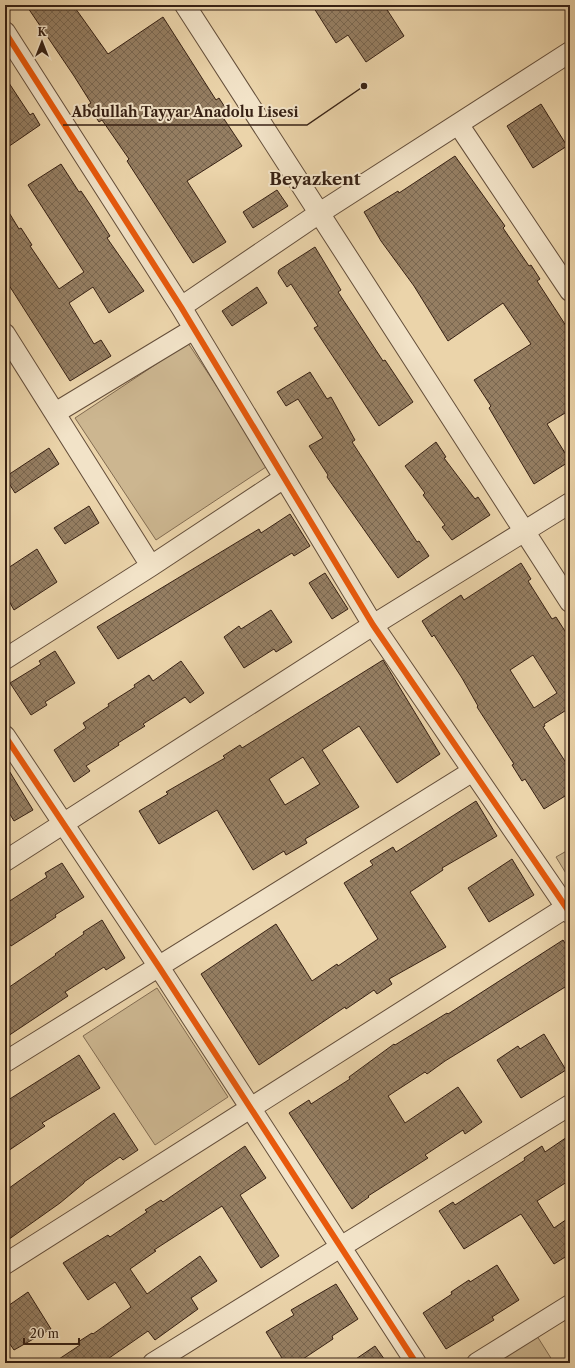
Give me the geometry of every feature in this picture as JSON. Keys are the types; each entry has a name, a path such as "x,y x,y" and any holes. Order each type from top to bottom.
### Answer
{"street":[{"path":"185,5 318,214 570,602"},
{"path":"5,32 181,307 373,625 569,908 5,1264"},
{"path":"181,307 318,214 570,52"},
{"path":"458,124 570,291"},
{"path":"56,413 194,329"},
{"path":"5,334 151,566"},
{"path":"5,659 151,566 284,478"},
{"path":"5,861 373,625 570,503"},
{"path":"5,736 159,967 416,1363"},
{"path":"5,1062 473,771"},
{"path":"153,1363 570,1105"},
{"path":"476,1363 570,1306"}],"shaded area":[{"path":"188,343 269,465 156,540 75,418"},
{"path":"570,849 570,880 556,857"},
{"path":"157,988 228,1097 155,1145 83,1036"},
{"path":"537,1336 554,1363 491,1363"}],"building":[{"path":"26,5 73,5 108,54 163,17 216,100 219,98 230,115 224,119 242,146 187,181 226,242 193,263 127,161 129,159 102,120 99,122 88,105 91,103"},
{"path":"312,5 384,5 404,36 366,62 348,35 336,43"},
{"path":"5,77 30,115 33,113 40,125 5,149"},
{"path":"541,104 567,146 533,168 507,126"},
{"path":"455,156 505,226 503,228 529,266 531,265 540,279 537,281 570,332 570,410 547,424 570,461 534,484 489,408 491,406 474,380 531,344 503,303 448,341 414,286 381,241 364,212 398,191 399,193"},
{"path":"61,164 79,192 81,191 91,206 110,236 107,238 144,291 109,313 93,287 69,303 94,344 101,340 111,356 70,381 5,279 5,206 19,229 21,228 32,245 30,246 59,289 84,272 28,185"},
{"path":"277,190 288,206 253,228 243,212"},
{"path":"315,247 341,290 338,292 383,361 385,360 413,402 379,426 314,328 318,326 291,284 287,287 278,273 279,270"},
{"path":"257,287 267,303 232,326 222,311"},
{"path":"310,372 327,399 331,397 355,440 352,442 417,542 419,541 429,556 398,578 327,477 328,475 309,446 323,438 298,399 286,406 277,392"},
{"path":"436,442 446,457 444,458 475,499 478,497 490,515 452,540 442,527 445,525 423,495 425,493 405,466"},
{"path":"49,448 59,464 15,493 5,477"},
{"path":"89,506 99,523 65,544 54,528"},
{"path":"290,514 310,546 294,556 292,553 118,659 97,627 259,529 261,533"},
{"path":"37,549 57,582 14,610 5,594 5,570"},
{"path":"521,563 531,579 528,581 552,619 556,617 570,639 570,712 568,709 544,724 545,726 543,727 570,769 570,793 544,809 525,779 522,781 512,765 514,764 477,707 478,706 462,678 434,635 432,637 422,621 461,595 464,600","holes":["533,655 557,693 534,708 510,670"]},
{"path":"325,573 348,609 332,619 309,583"},
{"path":"271,610 292,642 276,652 274,649 244,668 224,637 239,626 241,629"},
{"path":"55,651 75,683 45,702 47,705 31,715 10,683 41,664 39,661"},
{"path":"383,660 440,754 397,783 359,726 322,750 359,807 305,839 307,843 286,855 284,851 253,870 217,810 159,844 139,811 168,794 166,792 225,758 223,756 240,745 242,748","holes":["303,757 320,784 285,805 269,779"]},
{"path":"181,661 204,693 190,703 185,697 143,724 145,726 86,766 90,771 74,782 54,750 86,728 83,723 109,706 108,704 135,687 134,685 149,675 153,681"},
{"path":"5,764 33,810 14,821 5,806"},
{"path":"476,801 497,836 442,868 443,870 410,892 446,947 389,979 392,984 377,994 374,990 346,1009 345,1007 259,1065 201,974 276,924 312,981 337,964 338,966 378,939 344,883 373,865 370,861 393,847 396,852"},
{"path":"512,859 534,895 489,922 468,888"},
{"path":"62,863 84,897 55,915 56,917 11,946 5,936 5,904 47,877 45,873"},
{"path":"102,920 125,958 106,970 104,967 65,992 68,996 5,1038 5,990 56,955 55,954 84,934 83,932"},
{"path":"563,940 570,951 570,984 445,1061 427,1074 425,1072 388,1096 405,1123 458,1087 482,1122 465,1134 463,1130 425,1155 428,1158 368,1196 369,1197 352,1209 289,1113 309,1100 311,1104 350,1079 349,1077 394,1044 395,1045 447,1013 448,1014"},
{"path":"544,1034 566,1070 521,1098 497,1060 518,1046 520,1049"},
{"path":"79,1055 100,1088 42,1123 45,1126 5,1153 5,1102"},
{"path":"114,1113 138,1150 123,1160 120,1157 84,1182 60,1203 5,1242 5,1191"},
{"path":"570,1135 570,1180 537,1201 554,1228 570,1217 570,1254 554,1264 521,1214 464,1249 439,1211 453,1202 455,1205 525,1160 524,1158 542,1146 545,1152"},
{"path":"245,1146 266,1178 240,1195 279,1256 261,1268 222,1206 154,1250 156,1251 130,1269 147,1294 200,1256 217,1281 191,1298 198,1309 155,1340 148,1331 102,1363 53,1363 80,1345 78,1342 92,1333 93,1334 131,1307 115,1282 88,1300 63,1263 108,1235 110,1237 147,1212 145,1210 161,1200 163,1202"},
{"path":"497,1265 519,1300 492,1317 494,1320 446,1349 423,1313 452,1294 451,1292 469,1280 470,1282"},
{"path":"336,1284 358,1319 332,1336 333,1339 297,1363 285,1363 266,1332 294,1315 291,1310"},
{"path":"28,1292 51,1329 14,1350 5,1337 5,1308"},
{"path":"375,1346 387,1363 350,1363"}],"cycle path":[{"path":"5,32 181,307 373,625 570,913"},
{"path":"5,736 159,967 416,1363"}],"place":[{"name":"Abdullah Tayyar Anadolu Lisesi","path":"364,86"}],"district":[{"name":"Beyazkent","path":"315,179"}]}
